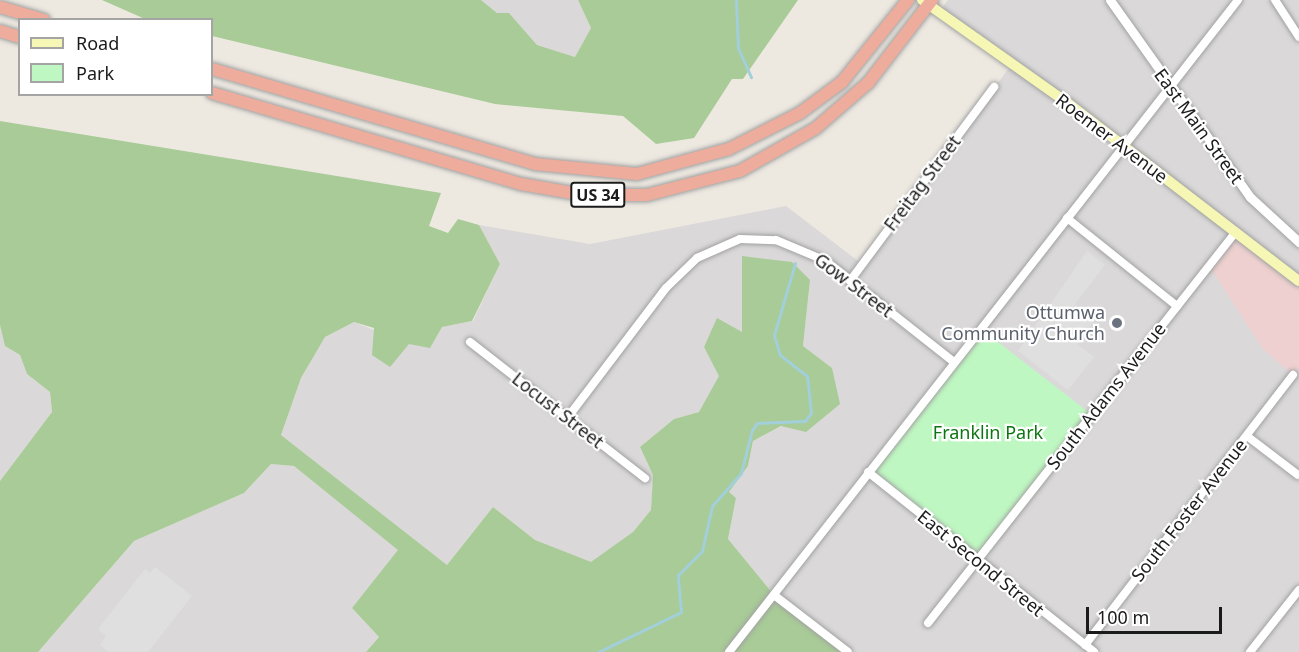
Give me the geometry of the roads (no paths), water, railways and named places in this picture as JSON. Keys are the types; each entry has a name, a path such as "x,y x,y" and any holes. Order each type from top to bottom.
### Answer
{"highway":[{"name":"US 34","path":"213,69 535,164 637,174 729,149 800,113 842,82 908,0"},
{"name":"US 34","path":"213,93 521,184 584,195 647,195 740,171 816,128 868,83 928,2"},
{"path":"0,7 37,18"},
{"path":"0,31 18,36"}],"main road":[{"name":"Roemer Avenue","path":"928,2 1124,146 1299,281"}],"street":[{"name":"East Main Street","path":"1110,0 1250,197 1299,242"},
{"path":"729,652 1238,0"},
{"path":"1275,0 1299,37"},
{"name":"Freitag Street","path":"850,281 994,87"},
{"path":"1067,218 1177,306"},
{"name":"South Adams Avenue","path":"928,622 1236,232"},
{"name":"Gow Street","path":"568,417 654,304 697,258 740,239 800,246 850,281 954,362"},
{"name":"Locust Street","path":"470,342 645,478"},
{"name":"South Foster Avenue","path":"1085,645 1293,375"},
{"path":"1247,436 1298,475"},
{"name":"East Second Street","path":"868,472 1094,652"},
{"path":"1250,652 1299,590"},
{"path":"774,595 848,652"}],"waterway":[{"path":"736,0 738,48 751,77"},
{"path":"598,652 681,612 678,575 702,551 712,506 741,473 752,430 757,423 805,421 811,413 807,376 780,355 774,335 795,263"}],"place":[{"name":"Ottumwa Community Church","path":"1117,323"}],"park label":[{"name":"Franklin Park","path":"988,432"}]}
